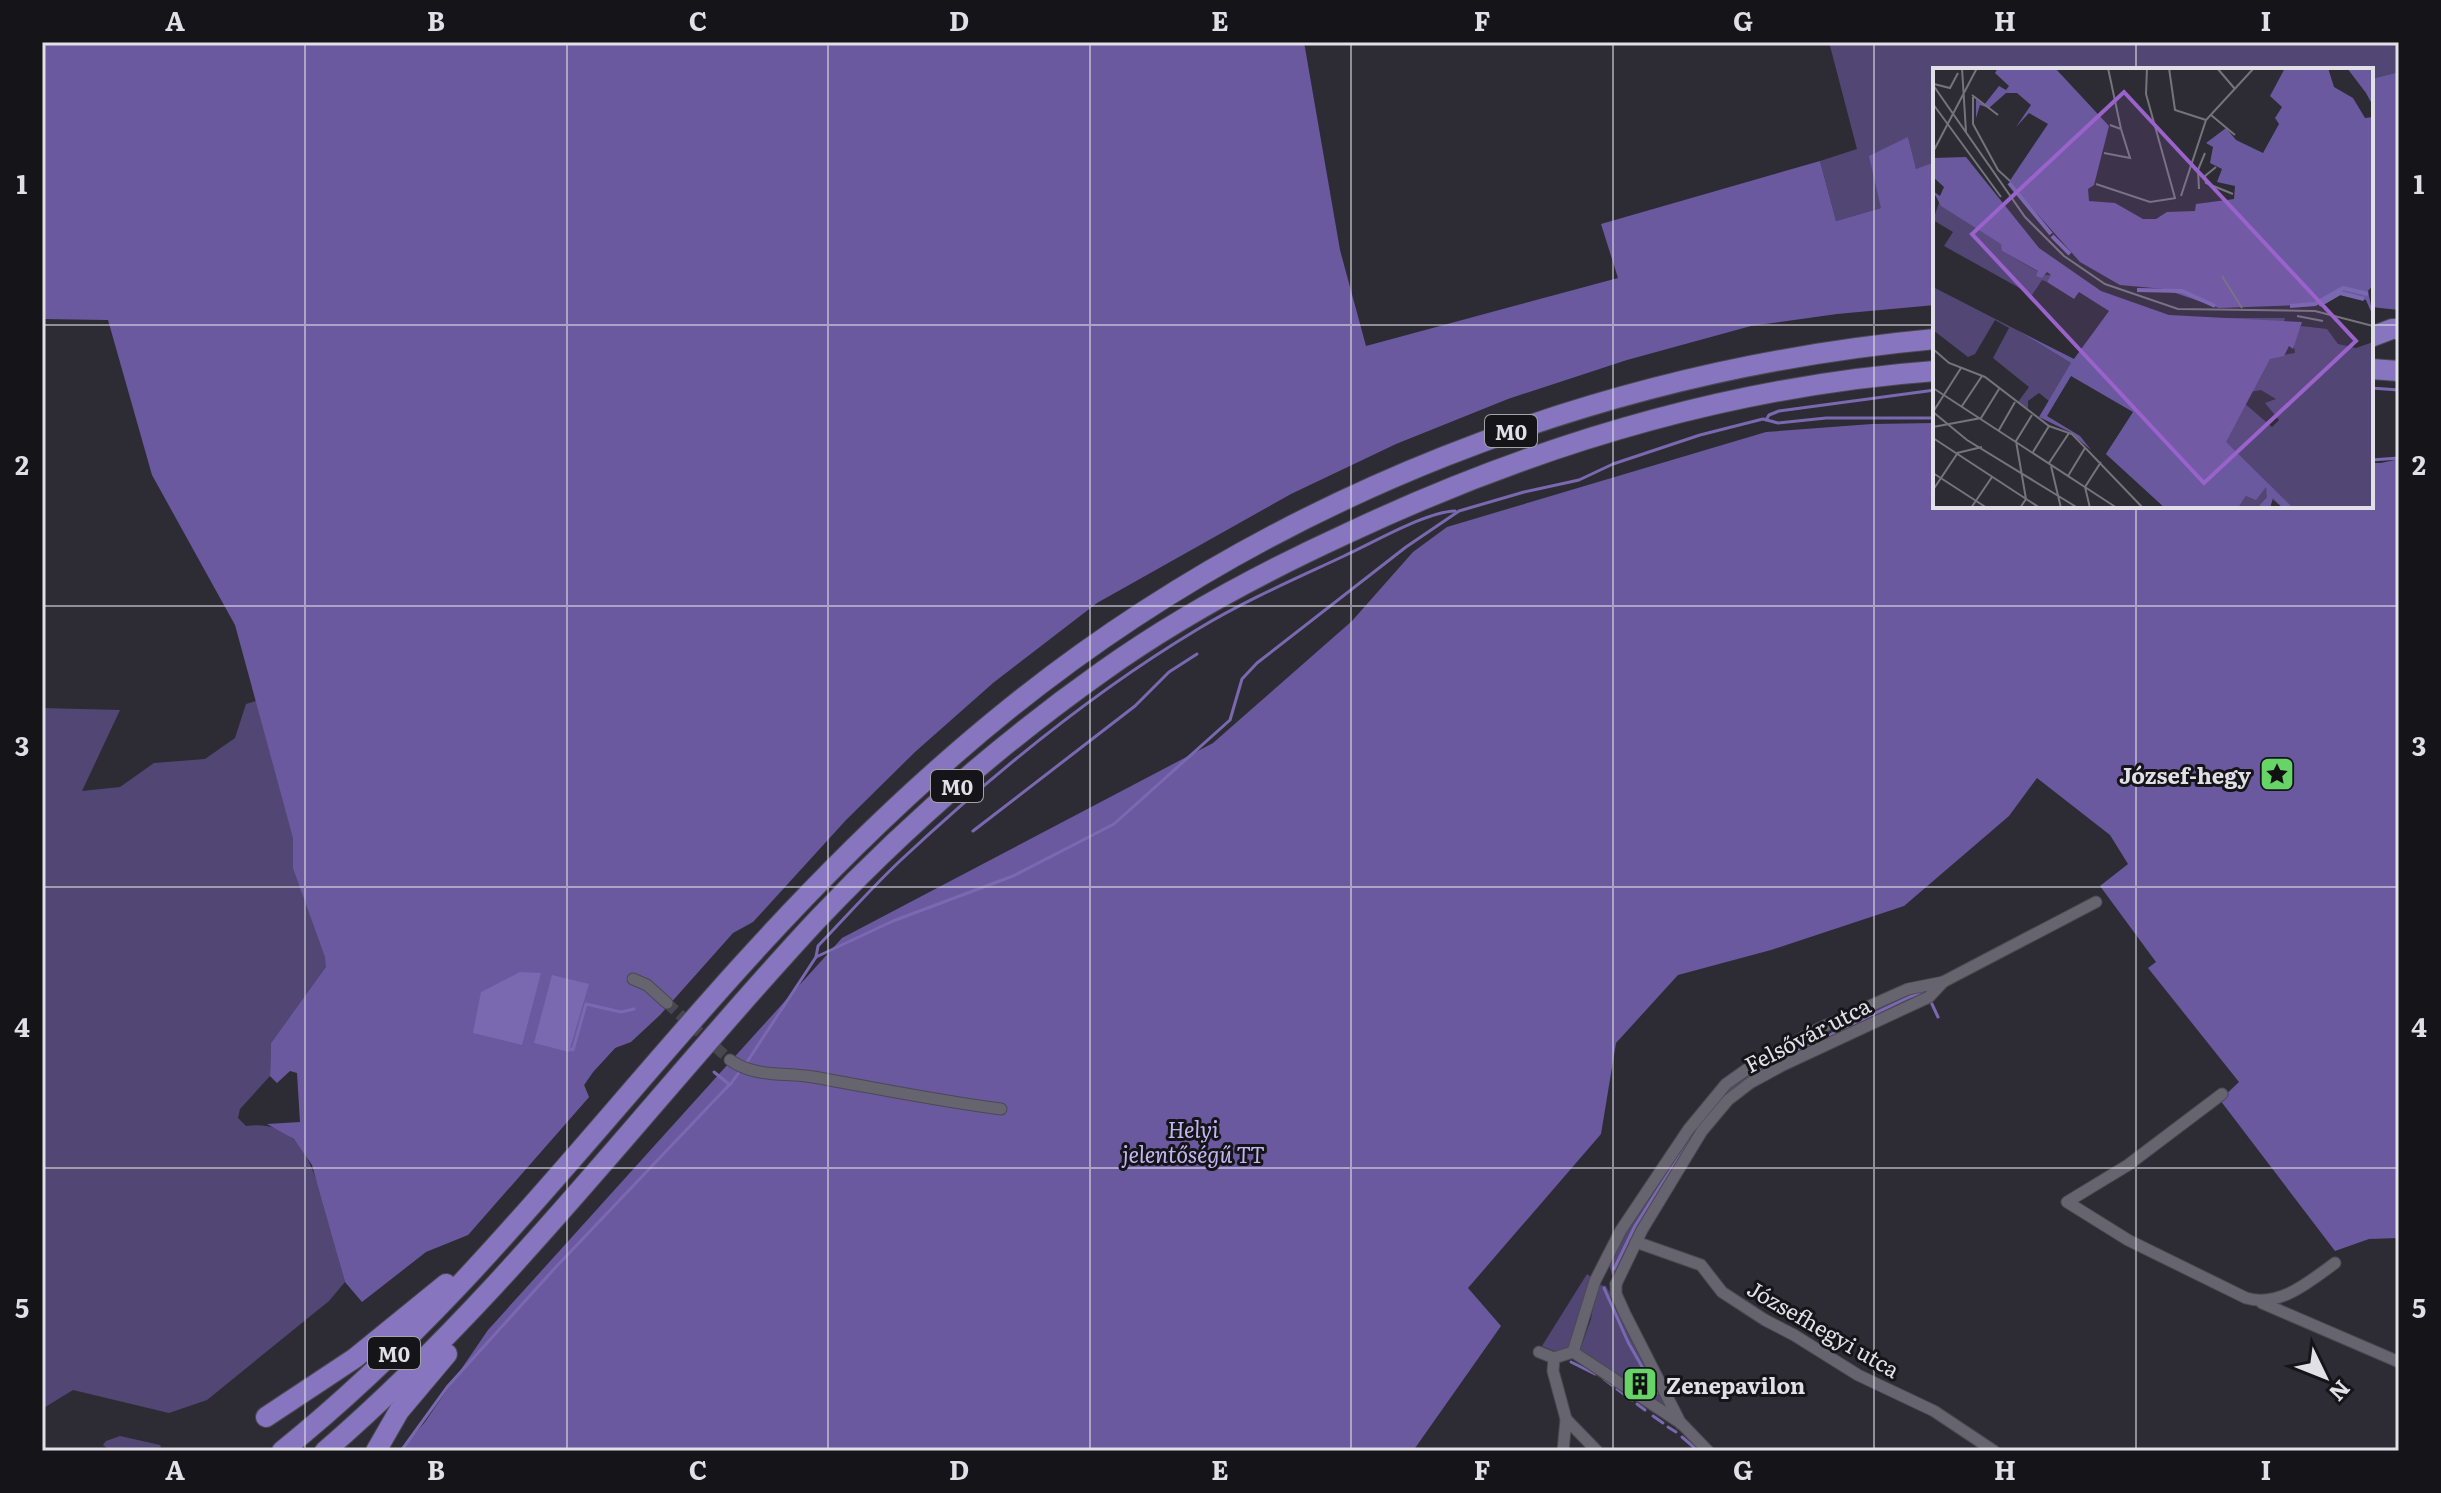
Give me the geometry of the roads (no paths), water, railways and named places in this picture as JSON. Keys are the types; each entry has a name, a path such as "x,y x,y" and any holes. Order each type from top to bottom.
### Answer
{"highway":[{"path":"2373,336 2399,329"},
{"path":"2373,337 2399,341"},
{"name":"M0","path":"282,1451 328,1414 400,1347 496,1245 738,969 891,810 1011,707 1124,626 1215,566 1304,518 1470,446 1572,411 1744,367 1822,353 1933,339"},
{"path":"2373,369 2399,371"},
{"name":"M0","path":"325,1451 433,1351 490,1292 759,983 864,872 962,781 1104,670 1229,591 1393,511 1526,458 1640,423 1738,400 1796,388 1933,371"},
{"path":"266,1417 374,1344 496,1245"},
{"path":"376,1451 399,1411 474,1324 490,1292"}],"street":[{"name":"Felsővár utca","path":"1573,1352 1621,1230 1705,1107 1726,1084 1820,1028 1908,989 1943,982 2096,902"},
{"path":"633,979 647,985 667,1003"},
{"name":"Felsővár utca","path":"1604,1279 1636,1242 1702,1131 1728,1100 1750,1083 1783,1065 1929,997 1943,982"},
{"path":"739,1066 931,1100 1001,1109"},
{"path":"2222,1094 2139,1157 2067,1202 2140,1246 2246,1298 2399,1362"},
{"name":"Józsefhegyi utca","path":"1636,1242 1701,1265 1722,1292 1765,1320 1858,1375 1934,1411 1994,1451"},
{"path":"2262,1303 2289,1293 2335,1263"},
{"path":"1604,1279 1616,1294 1682,1424"},
{"path":"1539,1352 1554,1358 1573,1352 1682,1424 1708,1451"},
{"path":"1554,1358 1553,1371 1566,1419 1563,1451"},
{"path":"1566,1419 1597,1451"}],"waterway":[{"path":"2373,388 2399,390"},
{"path":"1766,420 1769,415 1779,411 1933,390"},
{"path":"816,957 893,921 1013,876 1114,824 1230,720 1242,679 1257,663 1406,547 1459,511 1579,480 1613,464 1700,435 1763,419 1778,423 1826,418 1933,418"},
{"path":"2373,460 2399,458"},
{"path":"745,1065 816,957 818,946 902,859 972,796 1081,707 1215,619 1399,529 1455,511"},
{"path":"973,831 1135,706 1169,672 1197,654"},
{"path":"1721,1099 1760,1069 1909,997 1924,992 1928,995"},
{"path":"1931,1002 1938,1017"},
{"path":"570,1049 573,1050 586,1004 621,1012 634,1009"},
{"path":"714,1072 730,1085 740,1071"},
{"path":"401,1451 448,1386 729,1085"},
{"path":"1614,1269 1635,1226 1700,1123"},
{"path":"1604,1288 1628,1342 1657,1393"},
{"path":"1571,1362 1595,1374"},
{"path":"1604,1379 1612,1385"},
{"path":"1617,1389 1632,1400"},
{"path":"1637,1404 1645,1410"},
{"path":"1653,1416 1663,1423"},
{"path":"1668,1427 1676,1432"},
{"path":"1682,1437 1696,1449"}],"tunnel":[{"path":"667,1003 730,1060"}],"place":[{"name":"József-hegy","path":"2277,774"},
{"name":"Zenepavilon","path":"1640,1384"}],"park label":[{"name":"Helyi jelentőségű TT","path":"1193,1140"}]}
